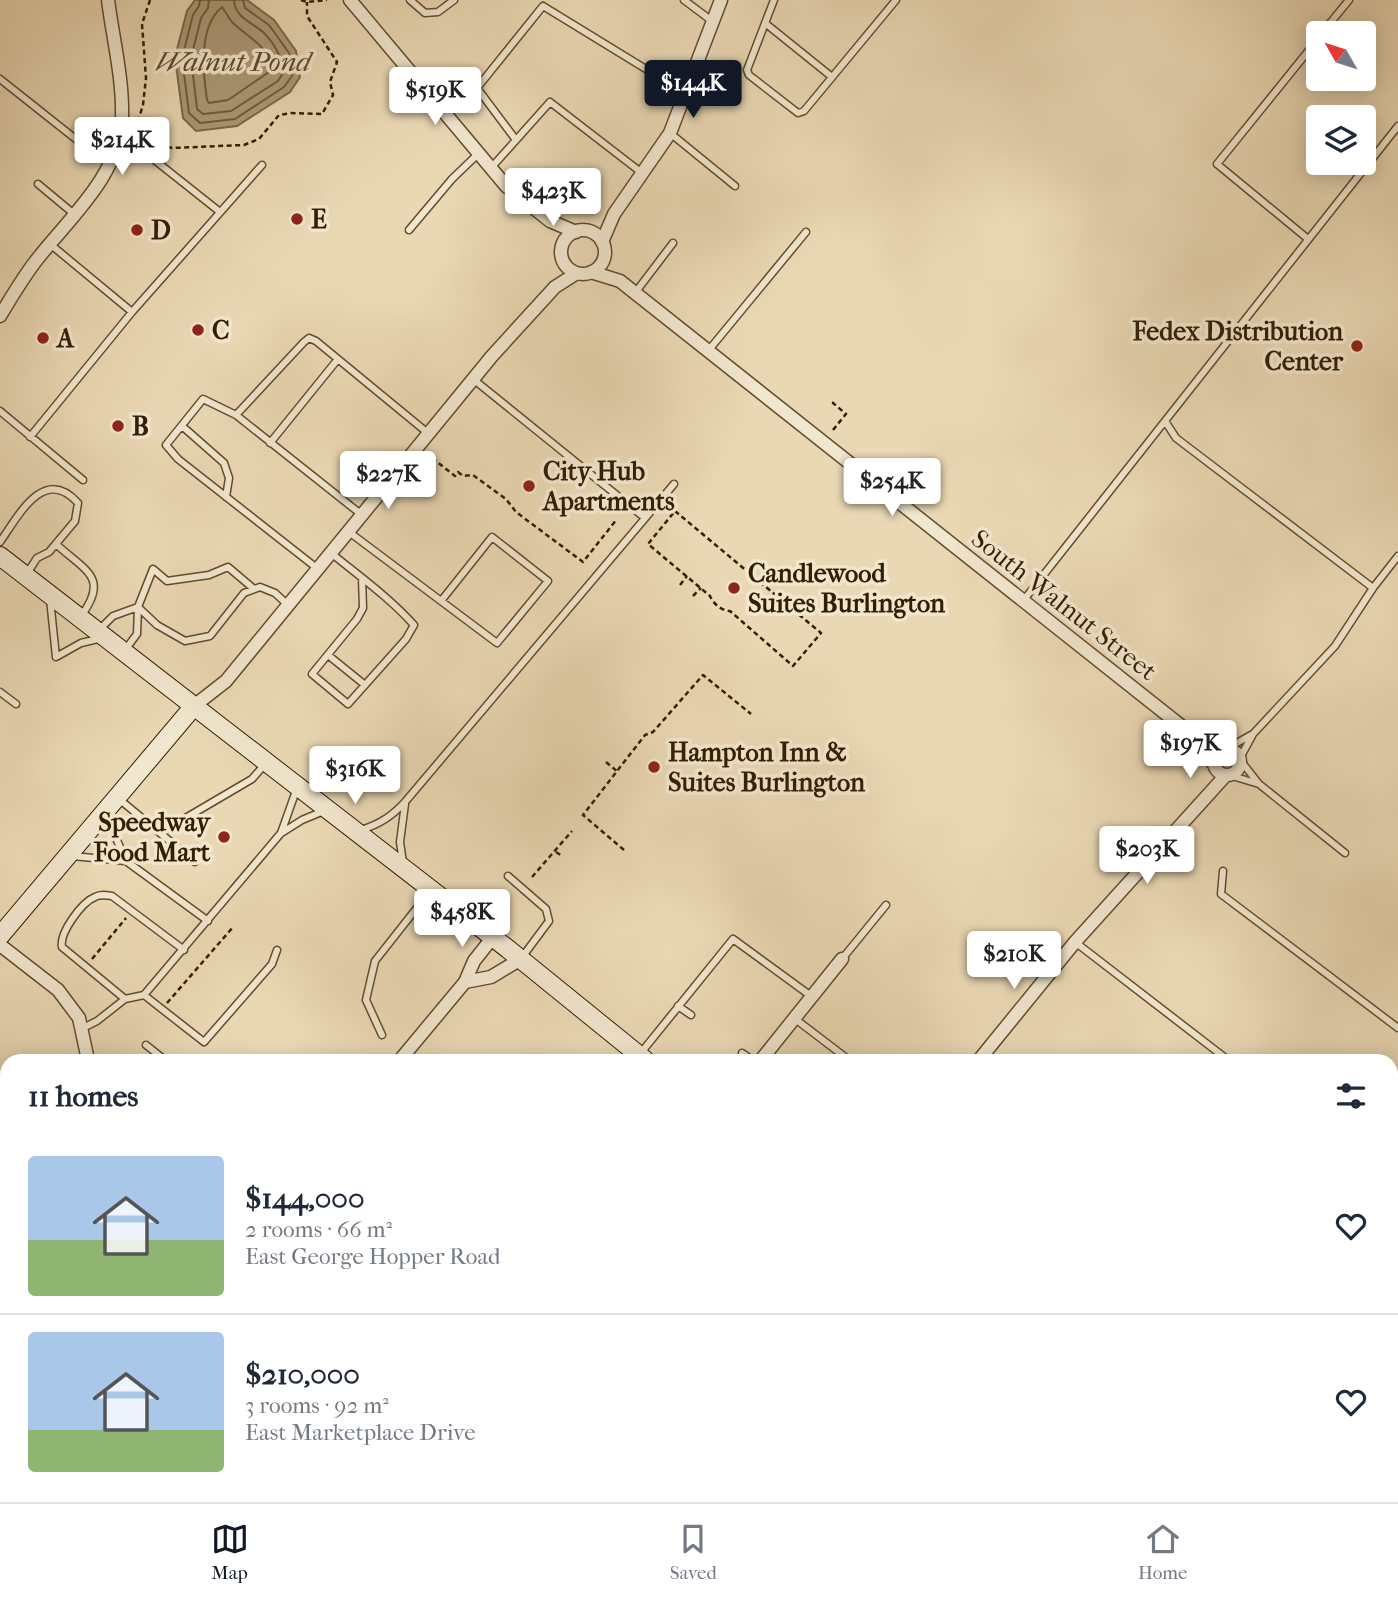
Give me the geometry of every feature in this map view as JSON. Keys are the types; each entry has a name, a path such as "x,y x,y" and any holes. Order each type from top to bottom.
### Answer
{"main road":[{"path":"0,556 493,937 637,1054"},
{"path":"0,936 194,706"}],"street":[{"path":"0,316 34,263 108,169 122,120 120,83 108,0"},
{"path":"350,0 506,186 550,220 582,231 604,246"},
{"path":"194,706 226,681 473,379 555,287 577,273 591,272 602,264 604,246 614,214 670,133 721,0"},
{"path":"555,287 566,239 614,214"},
{"path":"550,220 563,256 577,273"},
{"name":"South Walnut Street","path":"604,246 620,281"},
{"name":"South Walnut Street","path":"591,272 620,281 1185,729 1227,748"},
{"name":"South Walnut Street","path":"1185,729 1214,765"},
{"path":"984,1054 1075,942 1227,775 1238,770 1240,759 1235,751 1227,748 1216,754 1195,809"},
{"path":"1214,765 1219,773 1227,775"},
{"path":"405,1054 465,982 474,961 493,937"},
{"path":"0,945 58,990 79,1018 87,1054"},
{"path":"465,982 491,977 521,959"},
{"path":"766,1054 842,959"}],"lane":[{"path":"410,0 425,13 438,12 454,0"},
{"path":"684,0 712,21"},
{"path":"774,0 748,64 749,75 798,113 804,111 896,0"},
{"path":"1332,21 1349,0"},
{"path":"516,141 477,88 544,3 685,93"},
{"path":"765,23 832,77"},
{"path":"1306,54 1217,164 1308,239"},
{"path":"0,79 82,144 127,156 152,158 220,212"},
{"path":"491,168 550,103 642,173"},
{"path":"1023,601 1398,126"},
{"path":"670,133 735,186"},
{"path":"409,230 452,178 479,153"},
{"path":"30,437 132,313 262,165"},
{"path":"38,184 74,214"},
{"path":"708,351 806,232"},
{"path":"635,293 673,243"},
{"path":"50,244 132,313"},
{"path":"236,415 309,338 429,434"},
{"path":"270,443 338,359"},
{"path":"473,379 645,519"},
{"path":"318,569 178,459 166,445 203,399 236,415 362,516"},
{"path":"0,411 83,480"},
{"path":"1165,421 1175,438 1373,588"},
{"path":"182,426 224,463 229,478 226,497"},
{"path":"356,832 379,824 393,815 405,802 674,484"},
{"path":"0,542 39,492 49,489 68,492 78,503 75,521 49,552 37,558 25,576"},
{"path":"349,532 441,601 497,643 548,581 492,537 441,601"},
{"path":"56,544 93,578 95,591 80,617"},
{"path":"331,554 362,578 399,608 414,625 406,639 348,704 312,674 363,608 365,598 362,578"},
{"path":"1345,853 1259,784 1240,759 1253,734 1335,646 1398,555"},
{"path":"124,652 136,634 138,607 153,569 167,581 209,575 228,567 254,589"},
{"path":"138,607 157,625 185,641 210,636 244,593 254,589 260,587 275,593 289,605"},
{"path":"49,594 56,657 102,635 113,616 138,607"},
{"path":"328,654 365,685"},
{"path":"0,692 16,704"},
{"path":"1227,748 1253,734"},
{"path":"160,832 252,779 266,762"},
{"path":"1227,775 1259,784"},
{"path":"281,833 298,786"},
{"path":"117,798 195,862"},
{"path":"404,869 400,842 405,802"},
{"path":"83,1028 97,1021 125,999 144,995 281,833 327,809"},
{"path":"105,812 126,860 208,922"},
{"path":"70,855 126,860"},
{"path":"1223,872 1221,894 1398,1028"},
{"path":"508,876 546,909 549,921 521,959"},
{"path":"382,1035 366,1000 375,961 431,890"},
{"path":"125,999 62,947 64,931 91,899 98,895 112,895 184,950"},
{"path":"842,959 886,905"},
{"path":"645,1054 678,1006 733,939 812,997"},
{"path":"1075,942 1220,1054"},
{"path":"144,995 204,1042 272,964 277,950"},
{"path":"678,1006 691,1015"},
{"path":"794,1018 841,1054"},
{"path":"146,1045 157,1054"}],"path":[{"path":"150,0 142,24 146,78 144,105 135,131 149,140 172,148 244,145 259,139 279,115 322,114 333,95 330,82 337,62 307,16 307,2"},
{"path":"301,0 327,0"},
{"path":"833,430 846,414 833,403 836,399"},
{"path":"432,458 454,476 458,472 463,476 473,475 506,499 516,512 583,562 617,519"},
{"path":"673,512 821,633 793,666 730,611 724,611 701,587 648,544 673,512"},
{"path":"680,585 687,576"},
{"path":"693,596 701,587"},
{"path":"624,850 583,815 645,735 653,732 703,675 751,714"},
{"path":"636,747 641,751"},
{"path":"606,762 618,772"},
{"path":"532,877 572,831"},
{"path":"555,852 562,856"},
{"path":"88,963 128,916"},
{"path":"162,1009 234,926"}],"water":[{"name":"Walnut Pond","path":"195,0 247,0 274,20 296,51 300,77 290,92 237,126 196,131 183,118 175,57 187,11"}],"place":[{"name":"E","path":"297,219"},
{"name":"D","path":"137,230"},
{"name":"C","path":"198,330"},
{"name":"A","path":"43,338"},
{"name":"Fedex Distribution Center","path":"1357,346"},
{"name":"B","path":"118,426"},
{"name":"City Hub Apartments","path":"529,486"},
{"name":"Candlewood Suites Burlington","path":"734,588"},
{"name":"Hampton Inn & Suites Burlington","path":"654,767"},
{"name":"Speedway Food Mart","path":"224,837"}]}
